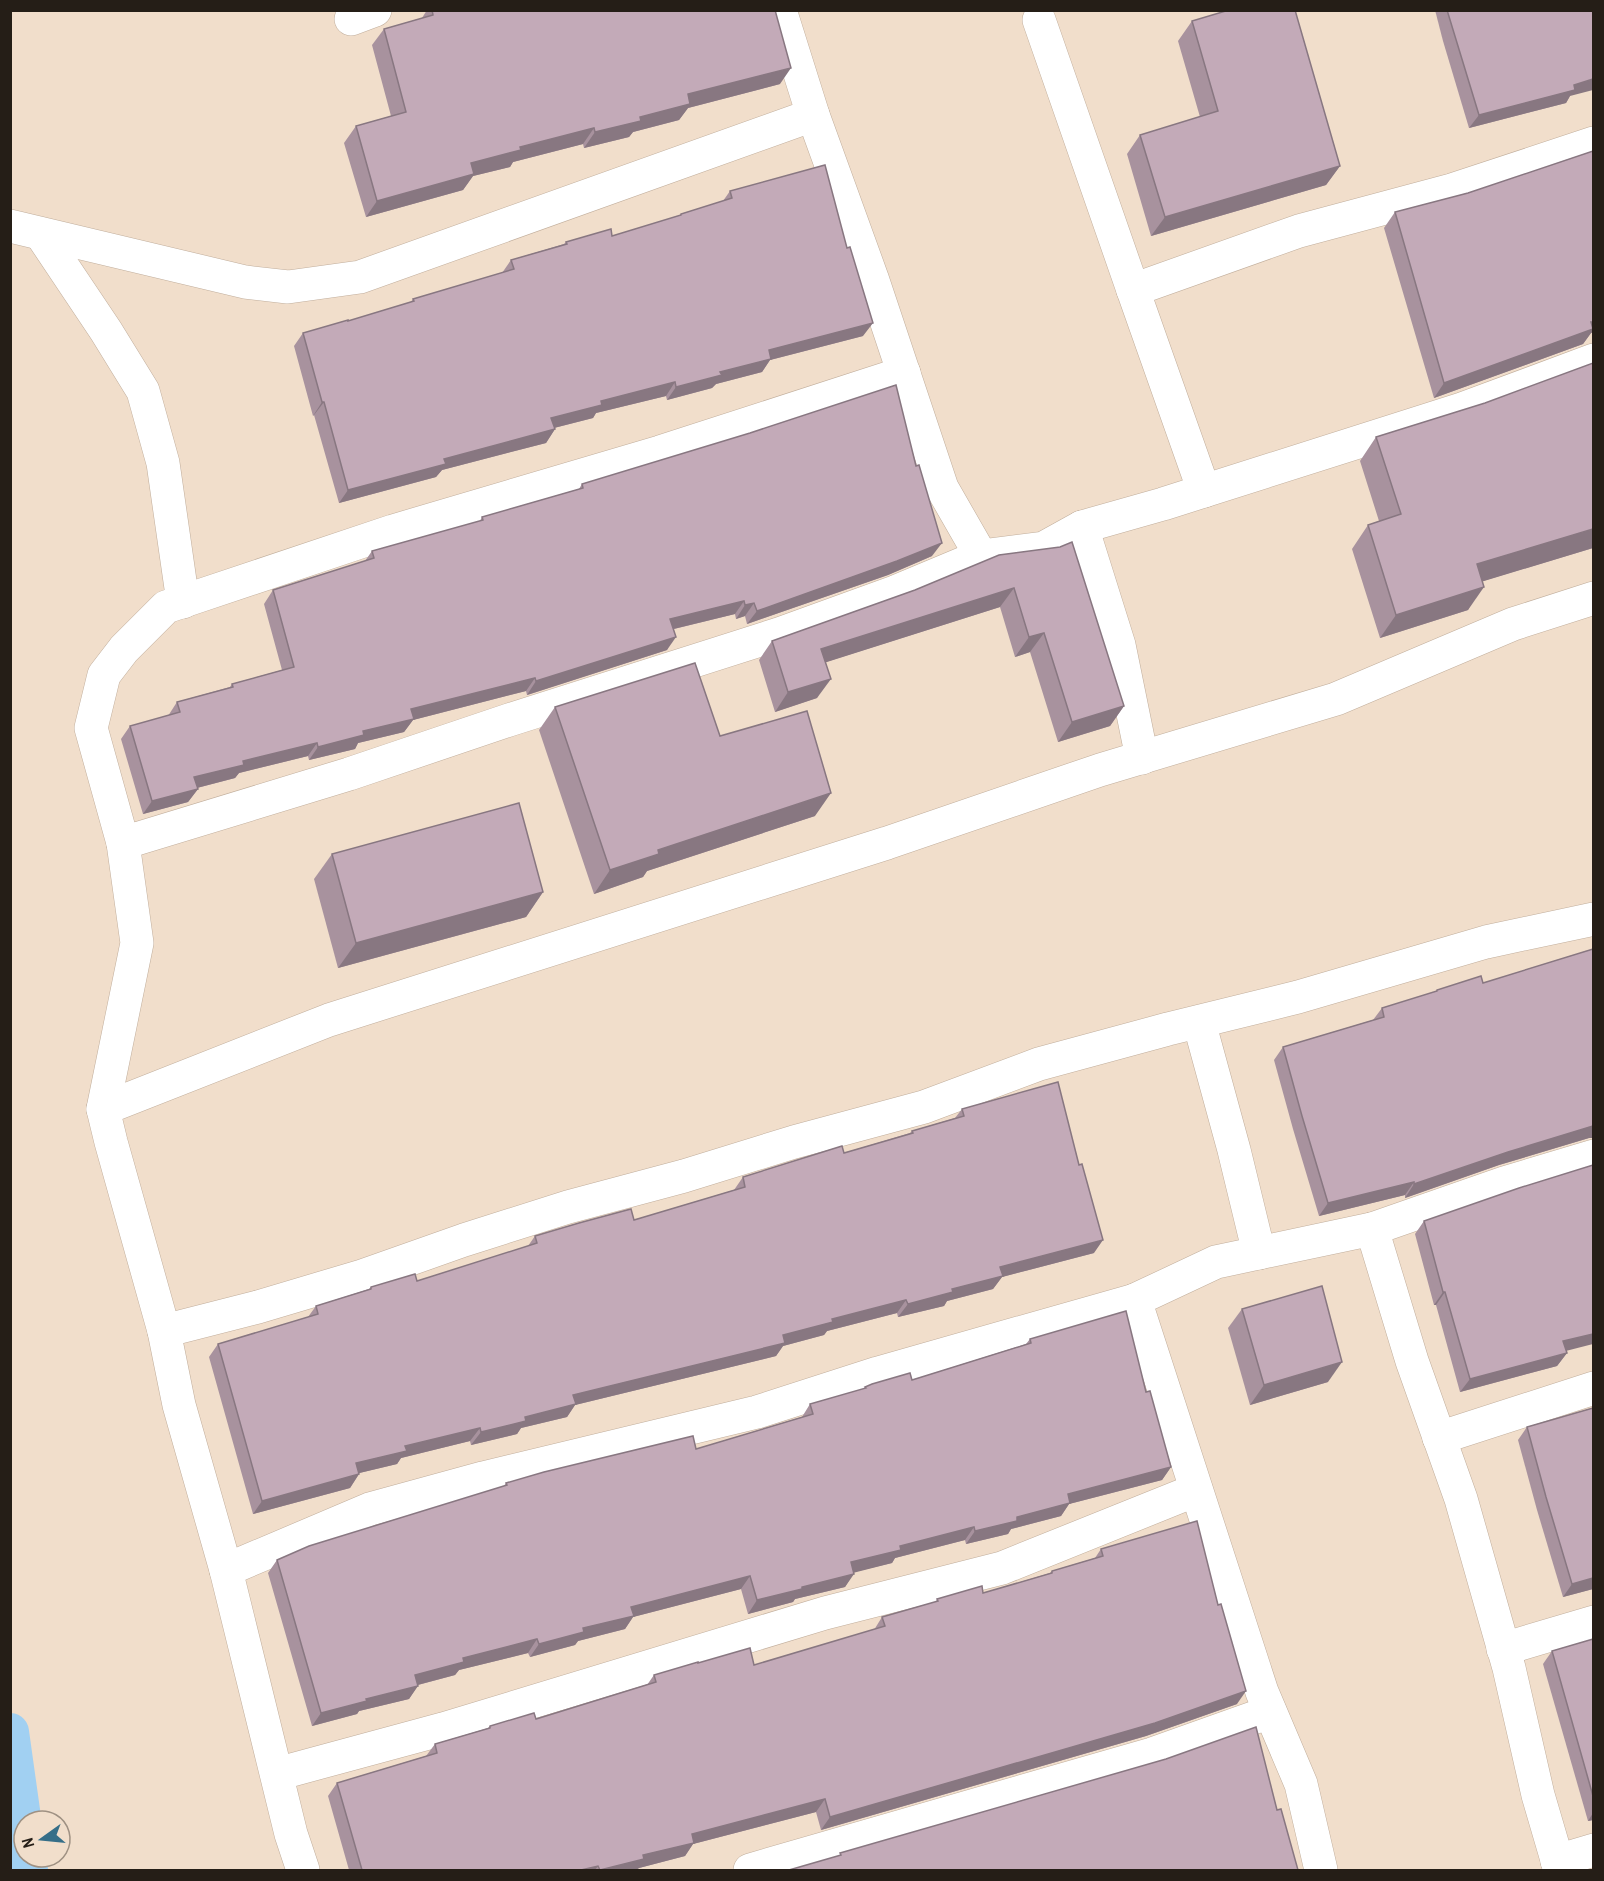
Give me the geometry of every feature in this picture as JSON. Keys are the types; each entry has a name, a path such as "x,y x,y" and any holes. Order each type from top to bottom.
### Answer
{"street":[{"path":"780,10 813,115 942,488 981,556"},
{"path":"1046,14 1133,290 1204,491"},
{"path":"26,230 245,282 288,287 360,277 813,115"},
{"path":"1133,290 1299,231 1452,190 1593,143"},
{"path":"26,230 106,331 143,391 163,463 183,602"},
{"path":"123,843 349,774 509,720 779,634 895,592 981,556 1044,548 1082,527 1462,409 1593,360"},
{"path":"303,1870 291,1834 226,1570 179,1405 164,1331 111,1142 104,1109 137,943 123,843 91,728 104,675 124,649 166,608 393,531 660,452 904,373"},
{"path":"1082,527 1119,645 1142,758"},
{"path":"104,1109 329,1020 887,843 1100,770 1336,699 1513,624 1593,598"},
{"path":"164,1331 258,1307 362,1276 568,1207 924,1107 1038,1064 1298,997 1486,942 1593,919"},
{"path":"1199,1022 1259,1253"},
{"path":"226,1570 369,1509 483,1478 757,1412 878,1372 1136,1300 1216,1262 1372,1230 1593,1156"},
{"path":"1372,1230 1412,1361 1461,1498 1503,1649 1538,1795 1558,1866 1593,1850"},
{"path":"1136,1300 1262,1692 1301,1784 1321,1870"},
{"path":"1439,1438 1593,1388"},
{"path":"277,1774 443,1729 825,1612 1002,1568 1196,1490"},
{"path":"1503,1649 1593,1622"},
{"path":"750,1870 1152,1754 1270,1712"}],"building":[{"path":"432,10 775,10 791,68 688,94 690,104 640,117 641,121 595,132 594,128 520,147 521,150 471,163 474,174 377,201 356,126 406,112 384,29 433,15"},
{"path":"1229,10 1295,10 1340,166 1165,217 1140,135 1218,111 1192,21"},
{"path":"1447,10 1593,10 1593,79 1574,85 1575,90 1479,115"},
{"path":"1593,151 1593,322 1591,322 1593,329 1444,383 1395,212 1468,193"},
{"path":"825,165 847,248 850,247 873,323 769,350 771,359 720,372 722,375 676,387 675,382 601,401 602,405 551,418 555,429 444,459 446,464 348,490 303,333 514,269 511,260 567,244 566,242 611,229 612,236 732,198 730,191"},
{"path":"1593,363 1593,529 1477,564 1484,587 1396,615 1368,525 1401,514 1376,437 1485,403"},
{"path":"896,385 916,466 919,465 942,543 757,611 754,603 745,605 744,601 670,619 676,637 536,681 535,678 411,709 414,719 363,731 364,735 318,747 317,743 243,761 244,765 194,777 198,789 152,801 130,726 180,712 177,702 294,667 273,590 374,558 372,551 483,520 482,517 583,488 582,484 750,433"},
{"path":"1072,542 1124,706 1072,722 1044,633 1029,637 1014,588 821,649 831,679 788,692 772,641 915,590 999,555 1060,547"},
{"path":"695,663 720,736 807,711 831,793 658,850 659,854 610,870 555,707"},
{"path":"519,803 543,892 356,943 332,854"},
{"path":"1593,949 1593,1126 1414,1184 1414,1182 1328,1203 1283,1047 1384,1017 1382,1008 1481,976 1483,983"},
{"path":"1058,1082 1079,1165 1082,1164 1103,1240 1000,1267 1003,1276 952,1289 953,1292 908,1304 906,1300 832,1319 833,1322 783,1335 785,1343 573,1395 576,1404 525,1417 526,1421 481,1432 480,1428 405,1446 407,1451 356,1463 359,1474 262,1501 218,1344 318,1314 316,1306 371,1289 371,1287 415,1274 417,1281 537,1243 535,1236 631,1209 634,1220 745,1187 743,1177 842,1146 844,1153 913,1133 912,1131 964,1116 962,1109"},
{"path":"1593,1165 1593,1334 1563,1341 1567,1353 1470,1379 1424,1221"},
{"path":"1322,1286 1342,1362 1264,1385 1242,1309"},
{"path":"1126,1311 1146,1392 1150,1391 1171,1467 1068,1494 1070,1503 1017,1517 1017,1521 975,1531 974,1527 900,1546 901,1550 851,1562 854,1574 802,1587 802,1589 757,1600 750,1576 631,1607 634,1616 583,1628 584,1632 539,1644 537,1639 463,1658 464,1662 415,1675 418,1686 321,1713 277,1560 309,1546 544,1472 693,1436 696,1449 813,1414 810,1404 866,1388 872,1384 910,1373 912,1380 1031,1343 1030,1339"},
{"path":"1593,1408 1593,1578 1572,1584 1527,1427"},
{"path":"1197,1521 1218,1605 1221,1604 1246,1691 1155,1723 830,1817 825,1799 692,1834 694,1843 643,1855 644,1859 600,1870 598,1866 581,1870 362,1870 337,1783 437,1753 435,1744 490,1728 490,1726 534,1713 536,1719 656,1682 654,1675 750,1648 754,1665 885,1626 882,1617 938,1601 937,1599 982,1586 983,1593 1052,1573 1052,1571 1103,1556 1101,1549"},
{"path":"1593,1639 1593,1796 1552,1651"},
{"path":"1256,1727 1277,1810 1281,1809 1298,1870 789,1870 841,1855 840,1853 1166,1759"}],"waterway":[{"path":"10,1732 21,1809"}]}
